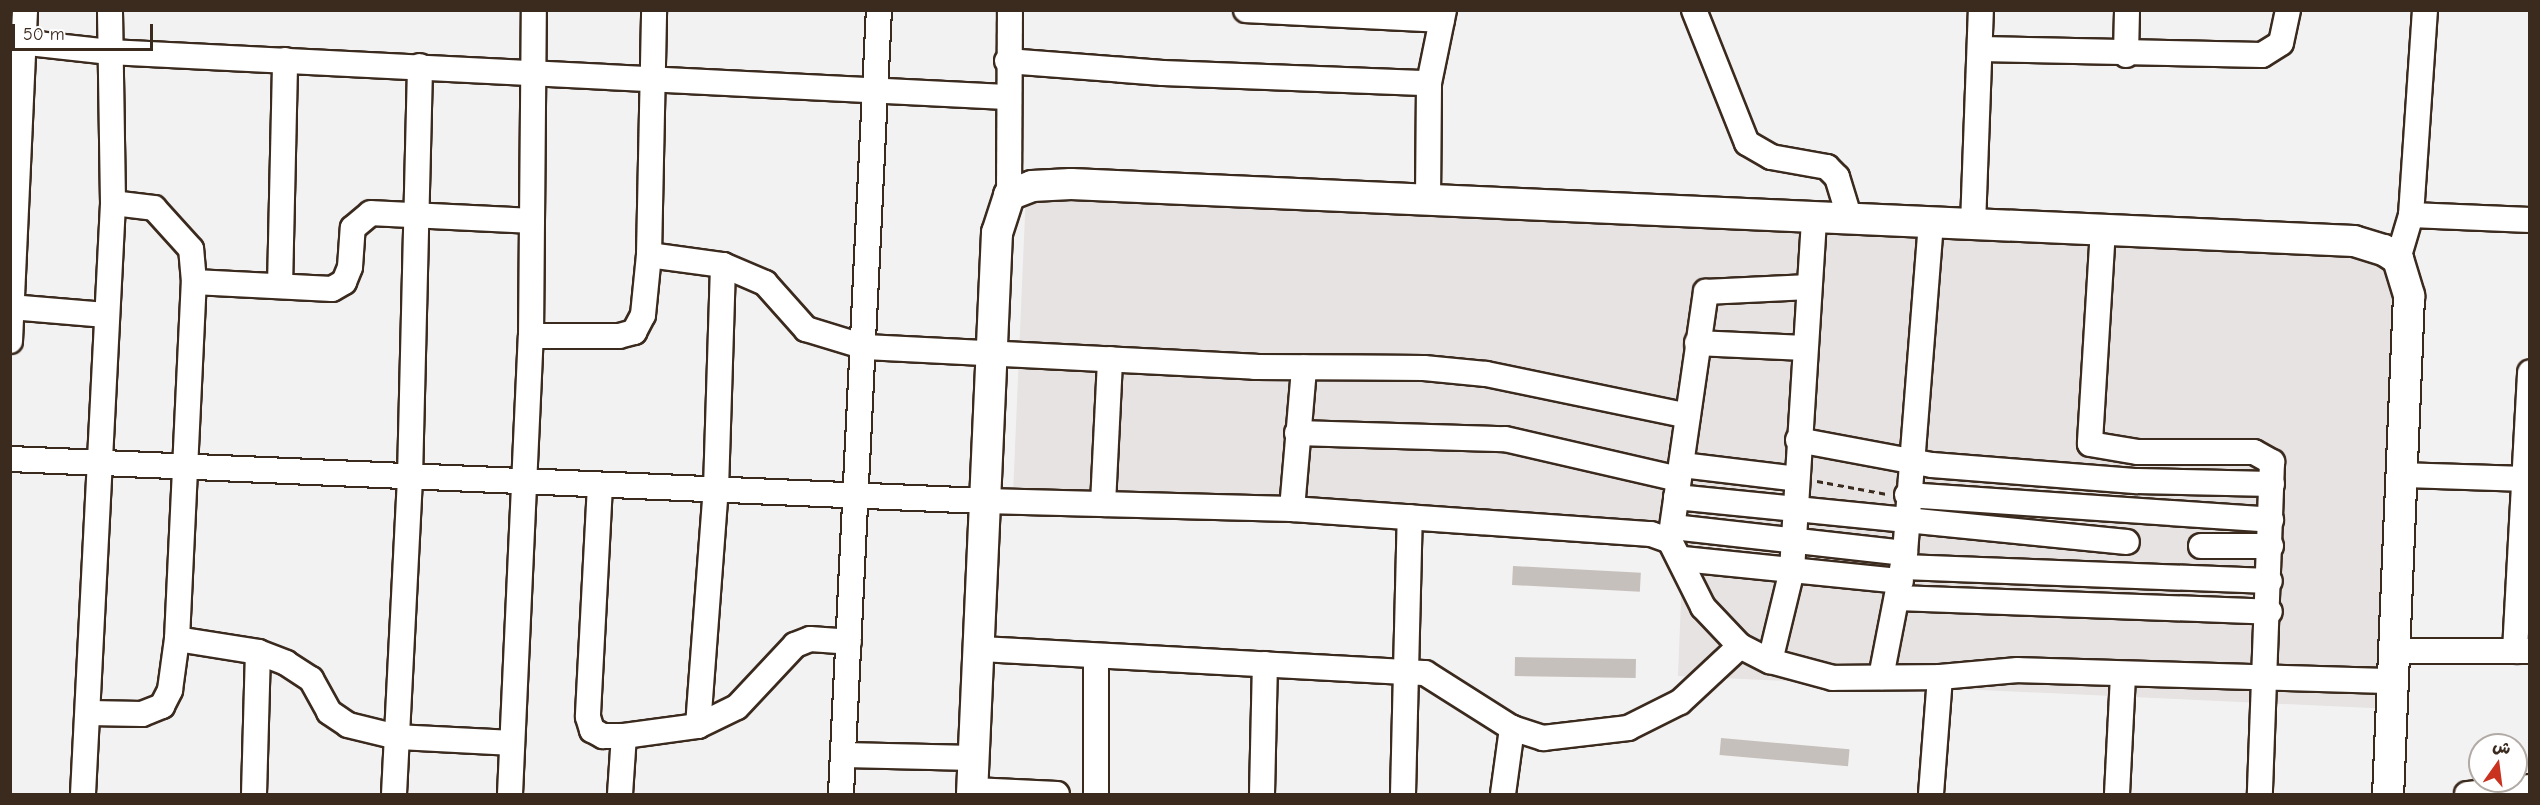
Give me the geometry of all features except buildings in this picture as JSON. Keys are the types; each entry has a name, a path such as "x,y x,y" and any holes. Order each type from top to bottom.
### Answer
{"main road":[{"path":"972,792 997,233 1009,195 1032,186 1071,184 1848,216 1931,223 2354,241 2398,259 2409,296 2388,795"}],"street":[{"path":"10,340 17,41 25,10"},
{"path":"83,795 96,464 113,203 110,10"},
{"path":"510,795 521,482 531,336 531,71 534,10"},
{"path":"531,336 634,332 643,315 649,255 654,10"},
{"path":"841,795 865,347 879,10"},
{"path":"1009,195 1006,98 1010,10"},
{"path":"1246,10 1443,15 1429,83 1428,200"},
{"path":"1694,10 1747,143 1771,157 1827,167 1837,177 1848,216"},
{"path":"1973,225 1981,10"},
{"path":"2126,55 2127,10"},
{"path":"1981,49 2126,55 2262,55 2281,43 2288,10"},
{"path":"2398,259 2411,215 2425,10"},
{"path":"17,41 109,52 651,77 1006,98"},
{"path":"280,286 285,60"},
{"path":"1007,61 1163,73 1429,83"},
{"path":"393,795 410,477 420,66"},
{"path":"88,713 142,714 162,706 170,690 177,639 194,282 191,249 166,217 141,203 113,203"},
{"path":"194,282 332,289 344,282 353,228 362,218 371,213 532,221"},
{"path":"2411,215 2529,220"},
{"path":"1770,661 1792,570 1798,440 1814,216"},
{"path":"1881,676 1902,575 1931,223"},
{"path":"2103,229 2088,439 2096,446 2138,452 2262,453 2272,462 2270,612 2260,795"},
{"path":"649,255 723,265 765,283 806,329 865,347 992,356 1304,368 1424,368 1486,374 1688,416"},
{"path":"698,726 716,489 723,265"},
{"path":"1808,287 1706,292 1678,480 1675,542 1703,607 1740,646 1770,661 1833,678 1940,677 2018,670 2266,680 2392,681"},
{"path":"11,307 106,315"},
{"path":"1697,343 1804,348"},
{"path":"1103,504 1110,359"},
{"path":"1292,509 1304,368"},
{"path":"2394,651 2522,651 2529,372"},
{"path":"1297,433 1505,439 1678,480 1795,511 2127,542"},
{"path":"1798,440 1912,459 2137,481 2272,484"},
{"path":"2126,576 2127,542 2137,481 2138,452"},
{"path":"10,459 985,501 1292,509 1651,534 1675,542 1792,570 1902,575 2126,576 2270,581"},
{"path":"2402,475 2528,479"},
{"path":"1678,480 1797,479"},
{"path":"600,485 588,717 592,730 603,736 624,736 698,726 737,707 795,645 810,639 849,642"},
{"path":"1907,495 2131,513 2271,520"},
{"path":"1403,795 1410,517"},
{"path":"2199,578 2201,517"},
{"path":"1675,542 1793,539 1902,575 2270,612"},
{"path":"2201,546 2271,546"},
{"path":"177,639 258,652 310,679 329,712 348,725 397,737 511,743"},
{"path":"979,649 1096,657 1406,670 1425,673 1512,728 1543,738 1628,729 1680,702 1740,646"},
{"path":"254,795 258,652"},
{"path":"1096,657 1096,795"},
{"path":"1262,795 1265,664"},
{"path":"2117,795 2122,674"},
{"path":"1931,795 1940,677"},
{"path":"1503,795 1512,728"},
{"path":"620,795 624,736"},
{"path":"844,755 974,758"},
{"path":"2467,795 2529,787"},
{"path":"972,792 1058,795"}],"path":[{"path":"1797,479 1907,495"}],"shaded area":[{"path":"1026,192 2413,256 2393,709 1678,676 1684,526 1013,494"}]}
